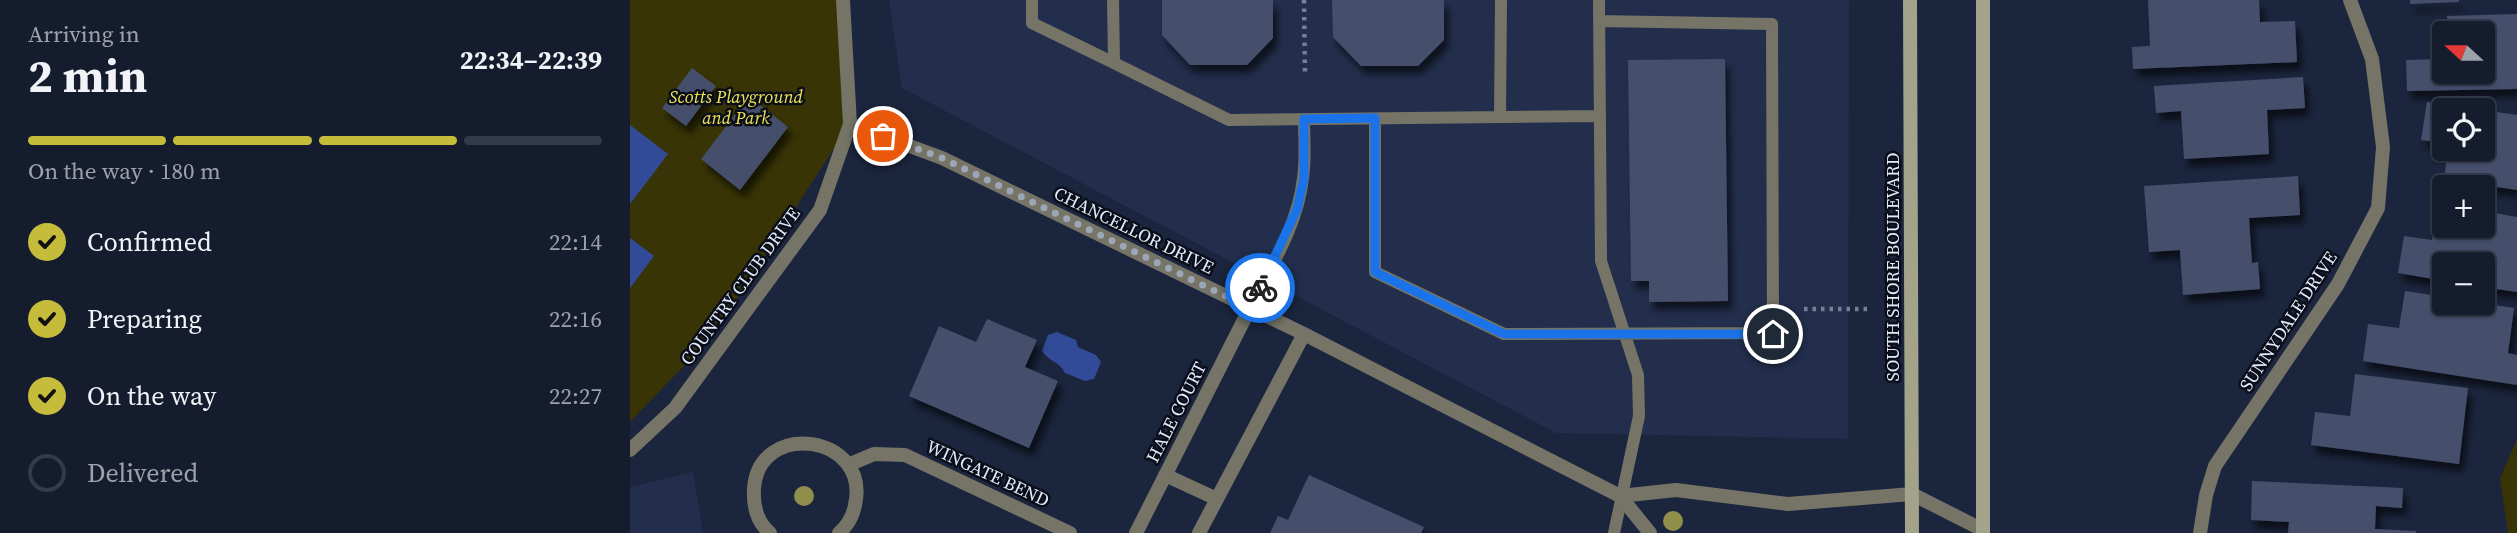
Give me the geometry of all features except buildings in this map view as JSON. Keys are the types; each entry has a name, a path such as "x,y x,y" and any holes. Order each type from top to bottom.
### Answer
{"street":[{"name":"COUNTRY CLUB DRIVE","path":"630,450 674,408 820,209 850,124 843,0"},
{"name":"SOUTH SHORE BOULEVARD","path":"1910,0 1912,533"},
{"path":"1620,496 1676,490 1788,504 1912,494 1981,532 1983,0"},
{"name":"SUNNYDALE DRIVE","path":"2200,533 2206,495 2215,466 2338,284 2378,208 2383,147 2372,59 2350,0"},
{"name":"CHANCELLOR DRIVE","path":"850,124 942,158 1304,334 1620,496 1650,533"},
{"name":"HALE COURT","path":"1136,533 1250,308"},
{"path":"1199,533 1304,334"},
{"path":"770,533 757,516 753,499 754,481 761,466 773,453 788,445 804,442 821,445 836,453 848,465 855,480 857,497 853,514 839,533"},
{"name":"WINGATE BEND","path":"848,465 874,454 905,455 1070,533"},
{"path":"1165,475 1217,499"}],"lane":[{"path":"1032,0 1032,23 1229,120 1599,116"},
{"path":"1113,0 1114,64"},
{"path":"1500,117 1501,0"},
{"path":"1599,0 1601,261 1637,375 1639,416 1614,533"},
{"path":"1375,118 1375,272 1504,334 1773,334 1772,24 1599,21"},
{"path":"1250,308 1297,209 1304,178 1304,119"}],"path":[{"path":"1304,0 1305,76"},
{"path":"1804,309 1869,309"}],"shaded area":[{"path":"889,0 1849,0 1848,439 1556,433 902,88"},
{"path":"693,472 703,533 630,533 630,487"}],"green space":[{"name":"Scotts Playground and Park","path":"630,0 841,0 850,124 711,338 630,422"},
{"path":"2517,439 2517,533 2508,533 2500,478"}],"water":[{"path":"630,125 668,154 630,204"},
{"path":"630,238 654,256 630,288"},
{"path":"1057,332 1076,340 1078,347 1096,355 1101,362 1094,379 1085,381 1065,373 1042,351 1048,335"}],"way so far":[{"path":"883,136 942,158 1250,308 1260,288"}],"route":[{"path":"1260,288 1297,209 1304,178 1304,119 1375,118 1375,272 1504,334 1773,334"}]}
